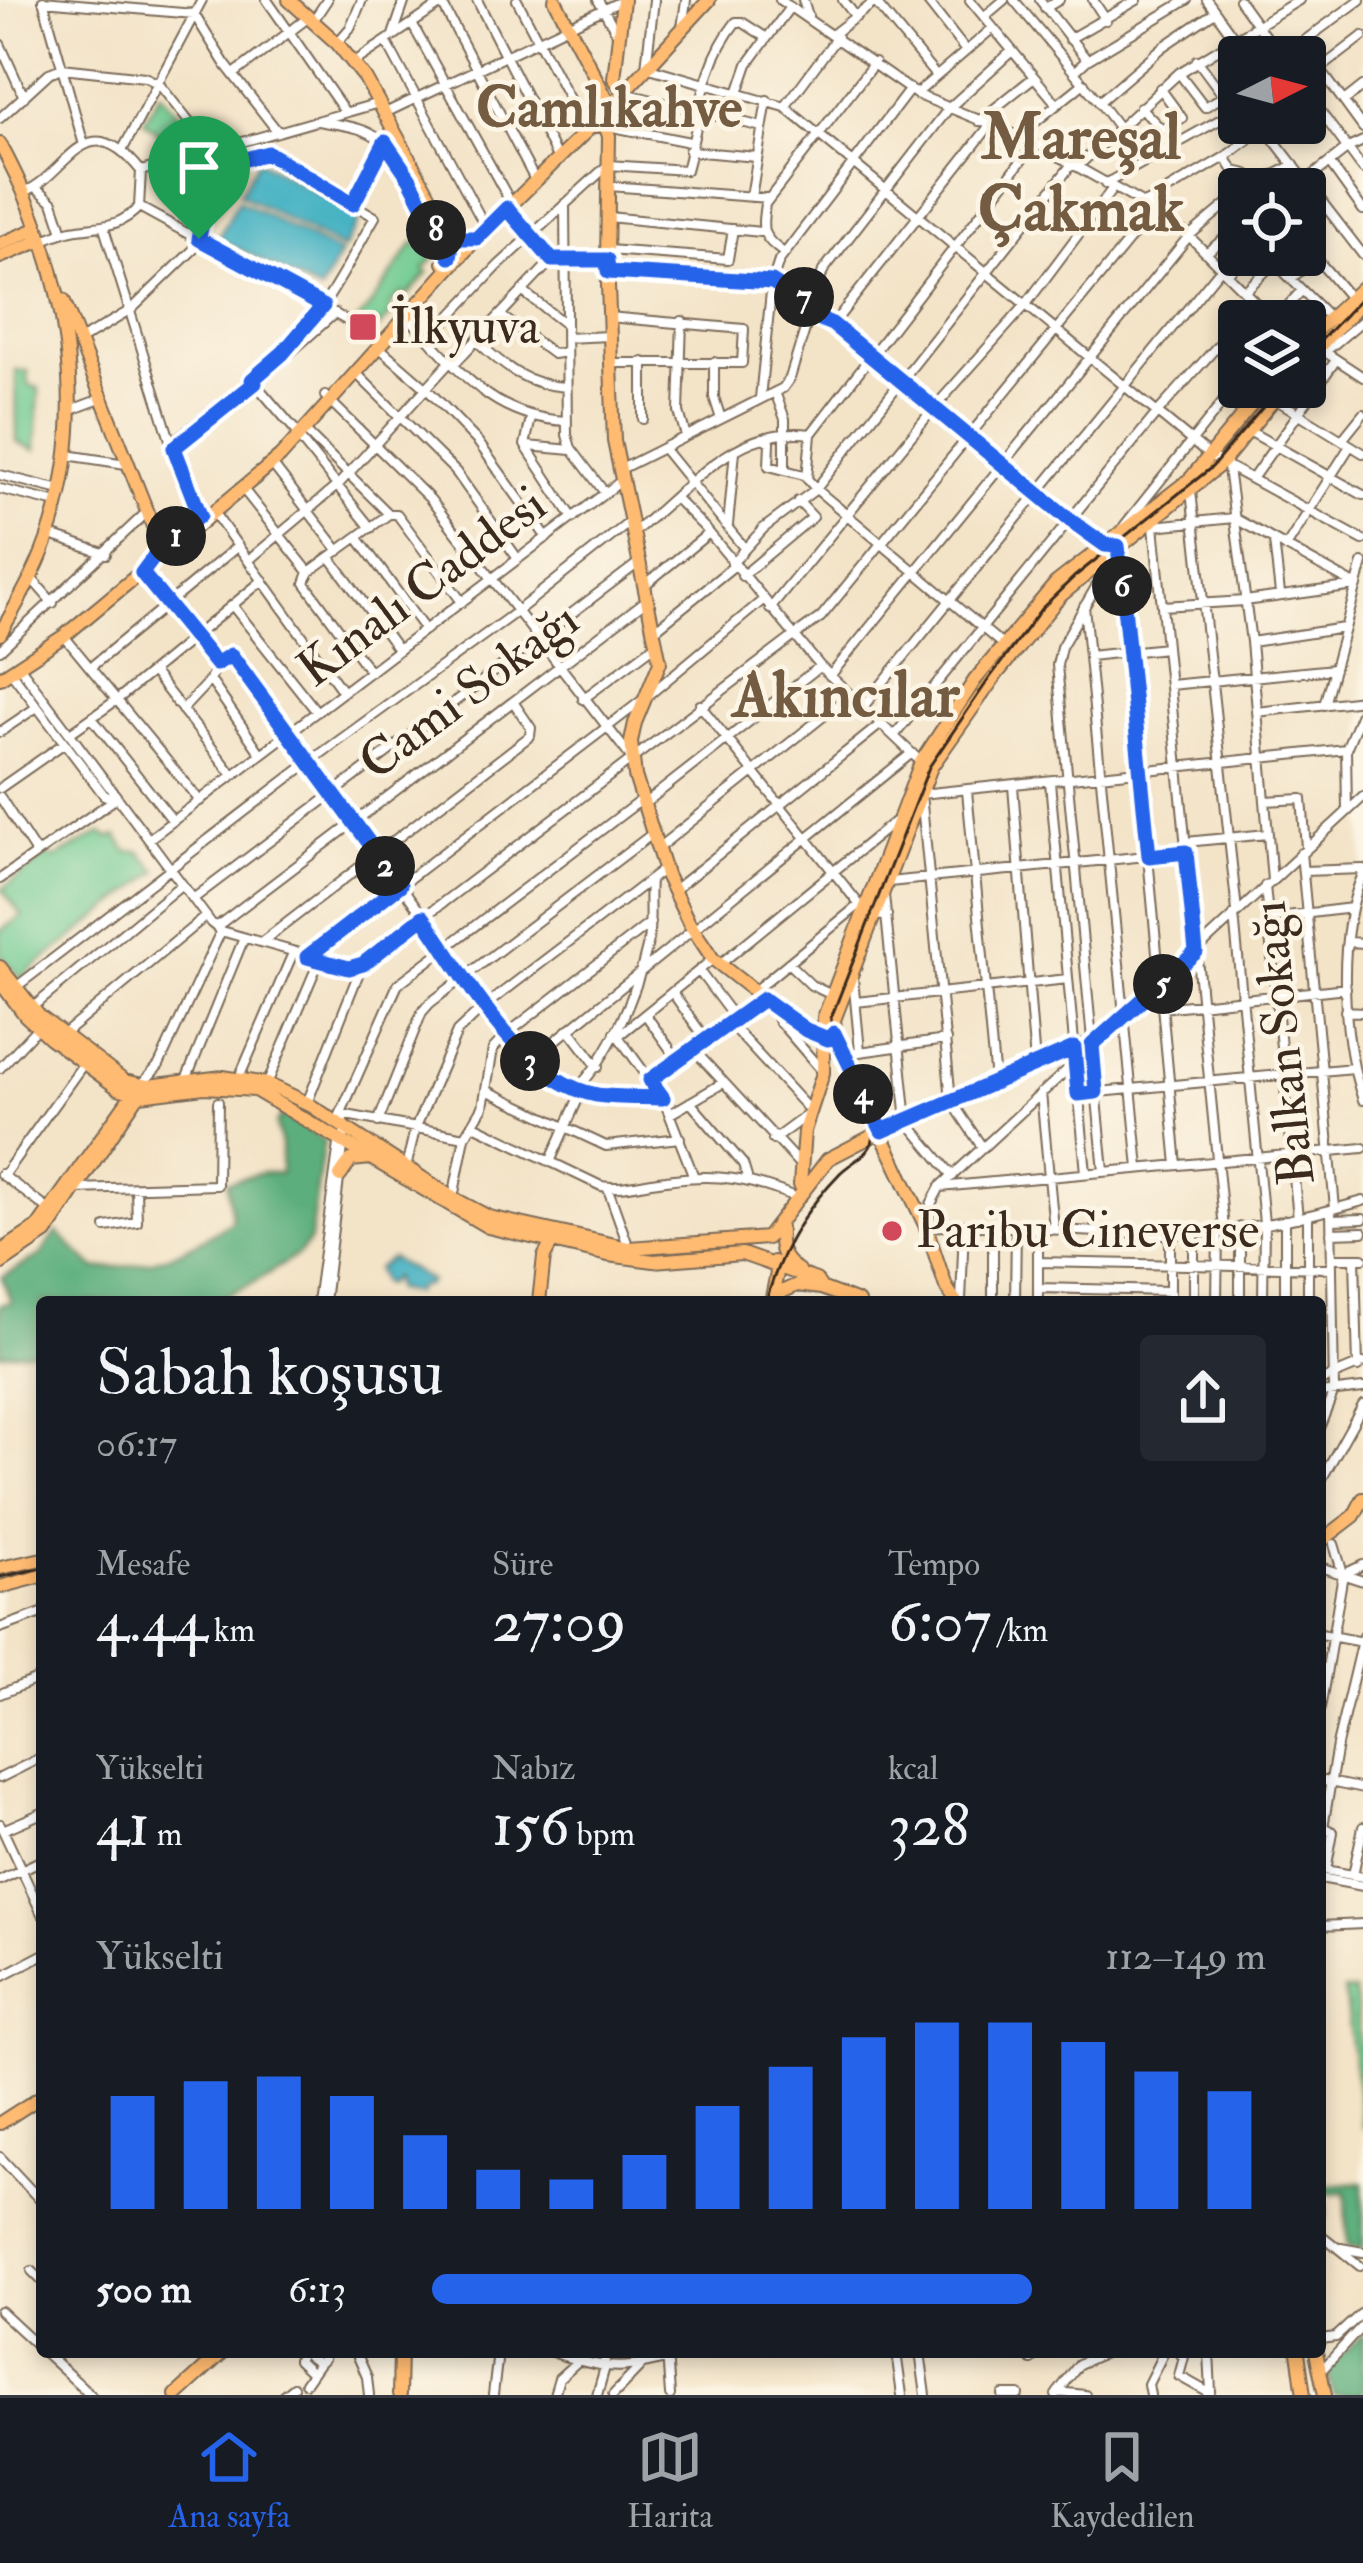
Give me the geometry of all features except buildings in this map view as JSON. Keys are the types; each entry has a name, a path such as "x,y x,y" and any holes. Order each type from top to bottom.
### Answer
{"main road":[{"path":"291,0 353,63 453,238 450,257 356,373 327,399"},
{"path":"555,0 609,109"},
{"path":"623,0 614,78 625,90"},
{"path":"158,539 172,540 272,464 482,233 590,129 710,0"},
{"path":"590,129 607,127 614,441 660,662 635,723 634,761 652,834 673,890 717,962 763,999 828,1036 843,1054 926,1227 952,1296"},
{"path":"1,149 29,190 36,234 82,339 158,539 159,550 147,570"},
{"path":"453,238 482,233"},
{"path":"0,244 36,234"},
{"path":"0,256 36,234"},
{"path":"0,634 31,578 48,534 67,455 67,356 51,273"},
{"path":"1326,329 1363,287"},
{"path":"1326,320 1356,299"},
{"path":"67,356 70,345 82,339"},
{"path":"828,1036 824,1017 832,994 885,886 931,767 1045,612 1113,542 1190,479 1220,462 1259,408"},
{"path":"0,1264 46,1233 132,1090 186,1080 239,1078 267,1084 307,1102 371,1158 465,1216 530,1238 628,1248 767,1238 795,1197 803,1168 804,1131 823,1072 828,1036 916,758 1056,583 1191,490 1249,431 1262,408"},
{"path":"6,674 64,636 147,570 300,433"},
{"path":"0,967 4,986 38,1027 84,1064 132,1090 255,1090 341,1129 489,1217 654,1261 742,1254 845,1296"},
{"path":"4,986 132,1090"},
{"path":"0,1252 38,1227 68,1193 132,1090"},
{"path":"795,1197 828,1159 882,1131"},
{"path":"854,1145 874,1143 890,1150"},
{"path":"340,1176 351,1160 371,1158"},
{"path":"780,1225 779,1250 788,1263 819,1284"},
{"path":"530,1238 544,1257"},
{"path":"540,1296 544,1257 554,1238"},
{"path":"708,1243 752,1250 769,1258 776,1266 773,1296"},
{"path":"775,1296 786,1287 819,1284"},
{"path":"1326,1540 1354,1516 1363,1499"},
{"path":"1326,1540 1363,1514"},
{"path":"0,1568 36,1559"},
{"path":"0,1586 36,1577"},
{"path":"0,2123 36,2101"},
{"path":"179,2394 211,2358"},
{"path":"397,2395 399,2358"},
{"path":"1299,2358 1304,2395"},
{"path":"1317,2358 1325,2395"}],"street":[{"path":"123,149 202,0"},
{"path":"267,0 345,112"},
{"path":"234,74 311,19 327,0"},
{"path":"337,43 350,28 362,0"},
{"path":"405,0 389,39 482,233"},
{"path":"477,0 558,159"},
{"path":"517,0 590,129"},
{"path":"141,171 345,112 416,98 568,25 601,4 623,0"},
{"path":"654,0 646,67 785,107 850,165 1220,462 1363,540"},
{"path":"682,28 686,0"},
{"path":"780,0 913,91 1035,143 1154,211 1218,265"},
{"path":"802,0 808,18"},
{"path":"843,0 856,17"},
{"path":"926,0 966,51"},
{"path":"970,0 1055,103"},
{"path":"984,17 1004,0"},
{"path":"1014,0 1133,147"},
{"path":"1059,0 1042,4 1087,60"},
{"path":"1094,0 1106,20"},
{"path":"1069,39 1137,0"},
{"path":"1074,71 1187,0"},
{"path":"1207,0 1232,36"},
{"path":"1239,0 1265,36"},
{"path":"1239,36 1299,0"},
{"path":"1311,36 1360,0"},
{"path":"84,145 43,1 117,3 194,14 278,132"},
{"path":"785,107 835,36 876,1 937,76"},
{"path":"353,63 440,3 535,181"},
{"path":"601,4 619,37"},
{"path":"739,93 748,64 790,7"},
{"path":"1099,102 1163,47 1215,12"},
{"path":"430,339 531,235 608,165 684,171 704,83 719,43 736,22 767,38"},
{"path":"412,23 509,206 552,260"},
{"path":"760,399 772,282 784,253 913,91 993,28"},
{"path":"1326,64 1363,36"},
{"path":"0,44 24,97"},
{"path":"583,699 815,489 1075,165 1160,88 1218,48"},
{"path":"785,470 785,419 775,392 790,378 823,271 949,108 1012,51"},
{"path":"1197,60 1218,87"},
{"path":"784,253 764,240 761,232 770,198 874,63"},
{"path":"0,118 49,73 62,68 145,77 158,84 210,151 199,239 193,250 131,310 82,339"},
{"path":"1179,73 1205,107 1218,98"},
{"path":"979,121 1034,77"},
{"path":"1326,77 1363,128"},
{"path":"1018,136 1084,83"},
{"path":"1344,101 1363,86"},
{"path":"1140,106 1162,130 1182,118 1160,88"},
{"path":"625,90 762,127"},
{"path":"751,196 766,100"},
{"path":"609,109 613,127 757,158"},
{"path":"1326,120 1363,169"},
{"path":"317,121 365,130 385,142 450,257"},
{"path":"770,609 934,408 1024,307 1109,186 1218,121"},
{"path":"832,324 991,124"},
{"path":"1323,168 1363,141"},
{"path":"353,204 385,142"},
{"path":"36,234 61,233 117,225 139,207 141,171 123,149 100,143 84,145 69,152 29,190 53,202 61,233 51,273"},
{"path":"807,479 811,434 1035,143"},
{"path":"1143,205 1242,144"},
{"path":"1280,144 1296,168"},
{"path":"211,168 268,153 375,217 323,306 254,381"},
{"path":"1225,157 1232,168"},
{"path":"1330,164 1363,210"},
{"path":"1289,168 1294,165"},
{"path":"607,186 770,198"},
{"path":"565,202 567,421 573,450 605,493"},
{"path":"139,207 323,306 380,343 478,442 547,538"},
{"path":"1326,207 1363,255"},
{"path":"6,674 70,733 115,799 219,929 319,961 349,968 363,964 821,617 1154,211"},
{"path":"830,676 1189,236 1218,212"},
{"path":"607,217 761,232"},
{"path":"104,228 173,446 206,514 249,560 343,692"},
{"path":"249,560 338,484 552,260 728,259 733,229"},
{"path":"1206,253 1218,244"},
{"path":"608,260 772,282 814,300"},
{"path":"1326,268 1356,299"},
{"path":"863,707 1220,276"},
{"path":"1229,276 1253,300"},
{"path":"1245,291 1256,276"},
{"path":"1288,276 1328,317"},
{"path":"1291,279 1294,276"},
{"path":"1295,300 1302,290"},
{"path":"522,291 566,325"},
{"path":"173,446 335,313"},
{"path":"500,314 553,354 566,352"},
{"path":"810,315 832,324 1070,520 1113,542"},
{"path":"407,316 486,396 531,418 567,421"},
{"path":"608,317 744,328 742,363 609,363"},
{"path":"1326,337 1363,320"},
{"path":"682,321 679,412 686,436"},
{"path":"566,338 609,336"},
{"path":"476,340 524,379 566,387"},
{"path":"894,736 1218,345"},
{"path":"1326,353 1363,377"},
{"path":"1252,479 1336,360"},
{"path":"1351,370 1363,360"},
{"path":"643,362 643,419"},
{"path":"714,362 714,398 721,419"},
{"path":"356,373 455,472 518,560"},
{"path":"254,381 300,433 371,528"},
{"name":"Kınalı Caddesi","path":"149,839 573,518 622,475 663,448 775,392"},
{"path":"70,410 104,398"},
{"path":"327,399 430,499 634,761"},
{"path":"1104,1171 1057,665 1061,647 1101,580 1113,542 1218,408"},
{"path":"1290,408 1363,453"},
{"path":"1286,548 1363,414"},
{"path":"531,418 525,446 573,518"},
{"path":"1249,431 1363,495"},
{"path":"4,986 676,499 717,459 786,432 811,434"},
{"path":"300,433 389,514"},
{"path":"764,438 770,442 769,466 804,475 1004,646"},
{"path":"525,446 573,450"},
{"path":"663,448 745,549"},
{"path":"728,526 735,451"},
{"path":"67,455 128,465"},
{"path":"1220,462 1234,518 1251,642 1268,834 1269,918 1292,1155 1309,1267 1308,1296"},
{"path":"272,464 398,650"},
{"path":"0,476 60,497"},
{"path":"242,488 309,572"},
{"path":"0,489 60,497"},
{"path":"1191,490 1214,682 1264,1223 1263,1296"},
{"path":"530,1061 916,758 793,637 676,499"},
{"path":"742,576 813,517 798,501"},
{"path":"0,650 146,513"},
{"path":"370,672 305,583 309,572 389,514 398,514 462,602"},
{"path":"1217,1296 1221,1229 1217,1161 1154,526 1234,518 1357,586"},
{"name":"Cami Sokağı","path":"219,929 559,668 709,533"},
{"path":"48,534 106,554"},
{"path":"358,538 425,630"},
{"path":"1274,540 1280,594"},
{"path":"1113,542 1129,652 1177,1165"},
{"path":"92,666 238,546"},
{"path":"193,899 641,561"},
{"path":"1324,705 1363,563"},
{"path":"147,570 216,664"},
{"path":"31,578 53,603"},
{"path":"1082,578 1101,580"},
{"path":"70,733 263,580"},
{"path":"1162,607 1357,586"},
{"path":"307,957 649,695 763,600"},
{"path":"232,605 317,712"},
{"path":"1084,606 1139,1168"},
{"path":"1251,642 1363,626"},
{"path":"64,636 200,801"},
{"path":"1089,656 1166,648"},
{"path":"182,710 210,680 216,664 231,655 530,1061 597,1095 663,1098"},
{"path":"322,1296 341,1129 391,994 445,948 820,666"},
{"path":"1170,685 1334,668"},
{"path":"152,671 233,775"},
{"path":"6,674 104,795 115,799"},
{"path":"210,680 261,754"},
{"path":"657,849 850,695"},
{"path":"261,943 530,736 531,728 514,703"},
{"path":"1258,712 1363,704 1346,749 1347,812"},
{"path":"700,705 834,873 871,911 896,999 908,1120 953,1176"},
{"path":"0,732 37,707"},
{"path":"92,718 173,820"},
{"path":"673,890 880,724"},
{"path":"36,853 0,793 63,744"},
{"path":"982,1147 951,1100 921,794 1346,749"},
{"path":"1050,782 1086,1173"},
{"path":"1013,786 1036,1064"},
{"path":"967,790 995,1081"},
{"path":"1363,796 940,1187 926,1227 1170,1234 1332,1213 1363,1201"},
{"path":"0,879 115,799"},
{"name":"Balkan Sokağı","path":"1265,801 1301,799 1306,915 1330,1151 1332,1263 1326,1349 1334,1391"},
{"path":"616,1033 717,962 900,817"},
{"path":"377,1122 422,1012 652,834"},
{"path":"885,886 1149,856 1268,834"},
{"path":"406,1168 416,1129 457,1032 664,869"},
{"path":"1303,871 1363,871 1352,908 1345,1010 1363,1100"},
{"path":"550,1162 580,1089 616,1033 637,978 650,923 650,880"},
{"path":"32,1009 182,884"},
{"path":"1269,918 1352,908"},
{"path":"650,1080 763,999 788,964 871,911"},
{"path":"61,1036 206,916"},
{"path":"453,1198 465,1137 486,1090 493,1048 650,923"},
{"path":"132,1090 159,1065 219,929"},
{"path":"186,1080 244,938"},
{"path":"1349,942 1363,943"},
{"path":"239,1078 293,953"},
{"path":"267,1084 319,961"},
{"path":"307,1102 363,964"},
{"path":"788,964 811,985 832,994"},
{"path":"1066,967 1084,964"},
{"path":"699,971 732,1021 811,1112 773,1140"},
{"path":"852,971 860,1051"},
{"path":"856,1002 1068,980"},
{"path":"1162,1008 1346,988"},
{"path":"672,992 706,1040"},
{"path":"763,999 823,1072"},
{"path":"1345,1010 1363,1012"},
{"path":"645,1014 678,1060"},
{"path":"0,1068 38,1027"},
{"path":"569,1030 598,1067"},
{"path":"616,1033 663,1098 694,1177"},
{"path":"843,1054 946,1040"},
{"path":"882,1131 1092,1043"},
{"path":"693,1049 803,1168"},
{"path":"49,1210 2,1174 84,1064"},
{"path":"1078,1094 1353,1068"},
{"path":"670,1114 723,1083"},
{"path":"486,1090 606,1146 680,1138"},
{"path":"1041,1093 1054,1229"},
{"path":"68,1193 218,1185 218,1102"},
{"path":"691,1102 743,1164 748,1179"},
{"path":"341,1129 377,1122 465,1137"},
{"path":"474,1125 607,1187 694,1177 748,1179 795,1197"},
{"path":"322,1296 340,1176 341,1129"},
{"path":"940,1187 1363,1148"},
{"path":"607,1187 628,1248"},
{"path":"106,1227 137,1222 136,1190"},
{"path":"1332,1213 1363,1220"},
{"path":"1285,1220 1285,1296"},
{"path":"953,1296 964,1225"},
{"path":"993,1226 993,1296"},
{"path":"1015,1296 1016,1226"},
{"path":"1240,1227 1240,1296"},
{"path":"1037,1228 1038,1296"},
{"path":"1194,1232 1194,1296"},
{"path":"1331,1233 1363,1232"},
{"path":"1039,1288 1170,1296 1170,1234"},
{"path":"1038,1262 1309,1267 1359,1258 1361,1365 1326,1380"},
{"path":"1326,1393 1363,1388"},
{"path":"1326,1411 1334,1391"},
{"path":"1326,1466 1363,1405"},
{"path":"1326,1540 1342,1574 1326,1678"},
{"path":"1342,1574 1363,1565"},
{"path":"1326,1569 1363,1581"},
{"path":"0,1628 36,1615"},
{"path":"1326,1635 1362,1639 1326,1778"},
{"path":"0,1694 36,1679"},
{"path":"1326,1743 1336,1745"},
{"path":"0,1778 36,1760"},
{"path":"1326,1781 1363,1789"},
{"path":"36,1815 2,1827 36,1901"},
{"path":"1326,1873 1360,1879 1363,1827"},
{"path":"1326,1828 1333,1832 1326,1857"},
{"path":"0,1880 36,1862"},
{"path":"1326,1926 1363,1924"},
{"path":"0,1977 36,1958"},
{"path":"0,2157 36,2196"},
{"path":"1326,2238 1362,2261"},
{"path":"32,2271 36,2275"},
{"path":"0,2311 36,2343"},
{"path":"1326,2338 1336,2337 1363,2312"},
{"path":"1320,2374 1363,2325"},
{"path":"52,2358 91,2395"},
{"path":"299,2358 312,2373"},
{"path":"305,2383 320,2358"},
{"path":"359,2358 370,2395"},
{"path":"493,2395 497,2358"},
{"path":"569,2358 605,2367 640,2367"},
{"path":"597,2395 604,2358"},
{"path":"613,2395 640,2367 660,2358"},
{"path":"667,2358 670,2395"},
{"path":"897,2358 902,2395"},
{"path":"921,2358 926,2395"},
{"path":"1057,2394 1073,2369 1092,2358"},
{"path":"1150,2395 1148,2384 1161,2358"},
{"path":"1184,2358 1179,2376 1211,2394"},
{"path":"1209,2358 1211,2394"},
{"path":"554,2395 559,2378 578,2361"},
{"path":"283,2395 293,2387"},
{"path":"1057,2394 1085,2395"},
{"path":"1003,2395 1019,2395"}],"green space":[{"path":"160,92 184,120 163,137 144,121"},
{"path":"415,242 433,259 424,269 428,273 407,296 402,293 390,305 391,315 373,333 356,323"},
{"path":"16,371 28,371 29,385 39,388 36,450 17,442"},
{"path":"101,833 117,836 128,852 139,851 158,871 20,978 0,954 0,931 22,916 2,889 47,856 56,858"},
{"path":"280,1117 289,1117 324,1140 310,1240 299,1254 224,1296 36,1296 36,1351 0,1354 0,1305 11,1302 2,1277 40,1256 57,1232 95,1269 151,1261 199,1241 232,1220 227,1182 281,1173 276,1125"},
{"path":"1344,1991 1354,1992 1363,2129"},
{"path":"1363,2182 1363,2250 1347,2246 1346,2192 1326,2194 1326,2185"},
{"path":"1363,2334 1363,2395 1333,2395 1327,2369"}],"water":[{"path":"258,160 355,213 359,221 343,250 239,194"},
{"path":"238,200 340,254 320,292 218,238"},
{"path":"390,1258 430,1281 414,1293 394,1290 393,1278 381,1283 376,1269"}],"tram line":[{"path":"1326,335 1363,296"},
{"path":"768,1296 805,1217 873,1140 869,1113 837,1050 831,1018 929,767 1041,609 1212,467 1262,408"},
{"path":"0,1577 36,1569"}],"place":[{"name":"İlkyuva","path":"363,327"},
{"name":"Paribu Cineverse","path":"892,1231"}],"district":[{"name":"Camlıkahve","path":"609,108"},
{"name":"Mareşal Çakmak","path":"1081,174"},
{"name":"Akıncılar","path":"846,696"}],"route":[{"path":"385,142 450,257 453,238 477,238 507,208 552,260 607,260 608,272 772,282 814,300 810,315 832,324 1070,520 1105,545 1118,546 1149,856 1186,852 1196,952 1092,1045 1096,1092 1078,1094 1074,1048 882,1131 834,1033 828,1039 815,1036 763,999 650,1080 663,1098 597,1095 577,1089 530,1061 423,917 363,964 349,968 307,957 400,885 231,655 216,664 142,573 159,550 158,539 172,540 200,515 174,448 255,383 252,380 283,353 323,306 199,239 211,168 268,153 353,204 385,142"}]}
